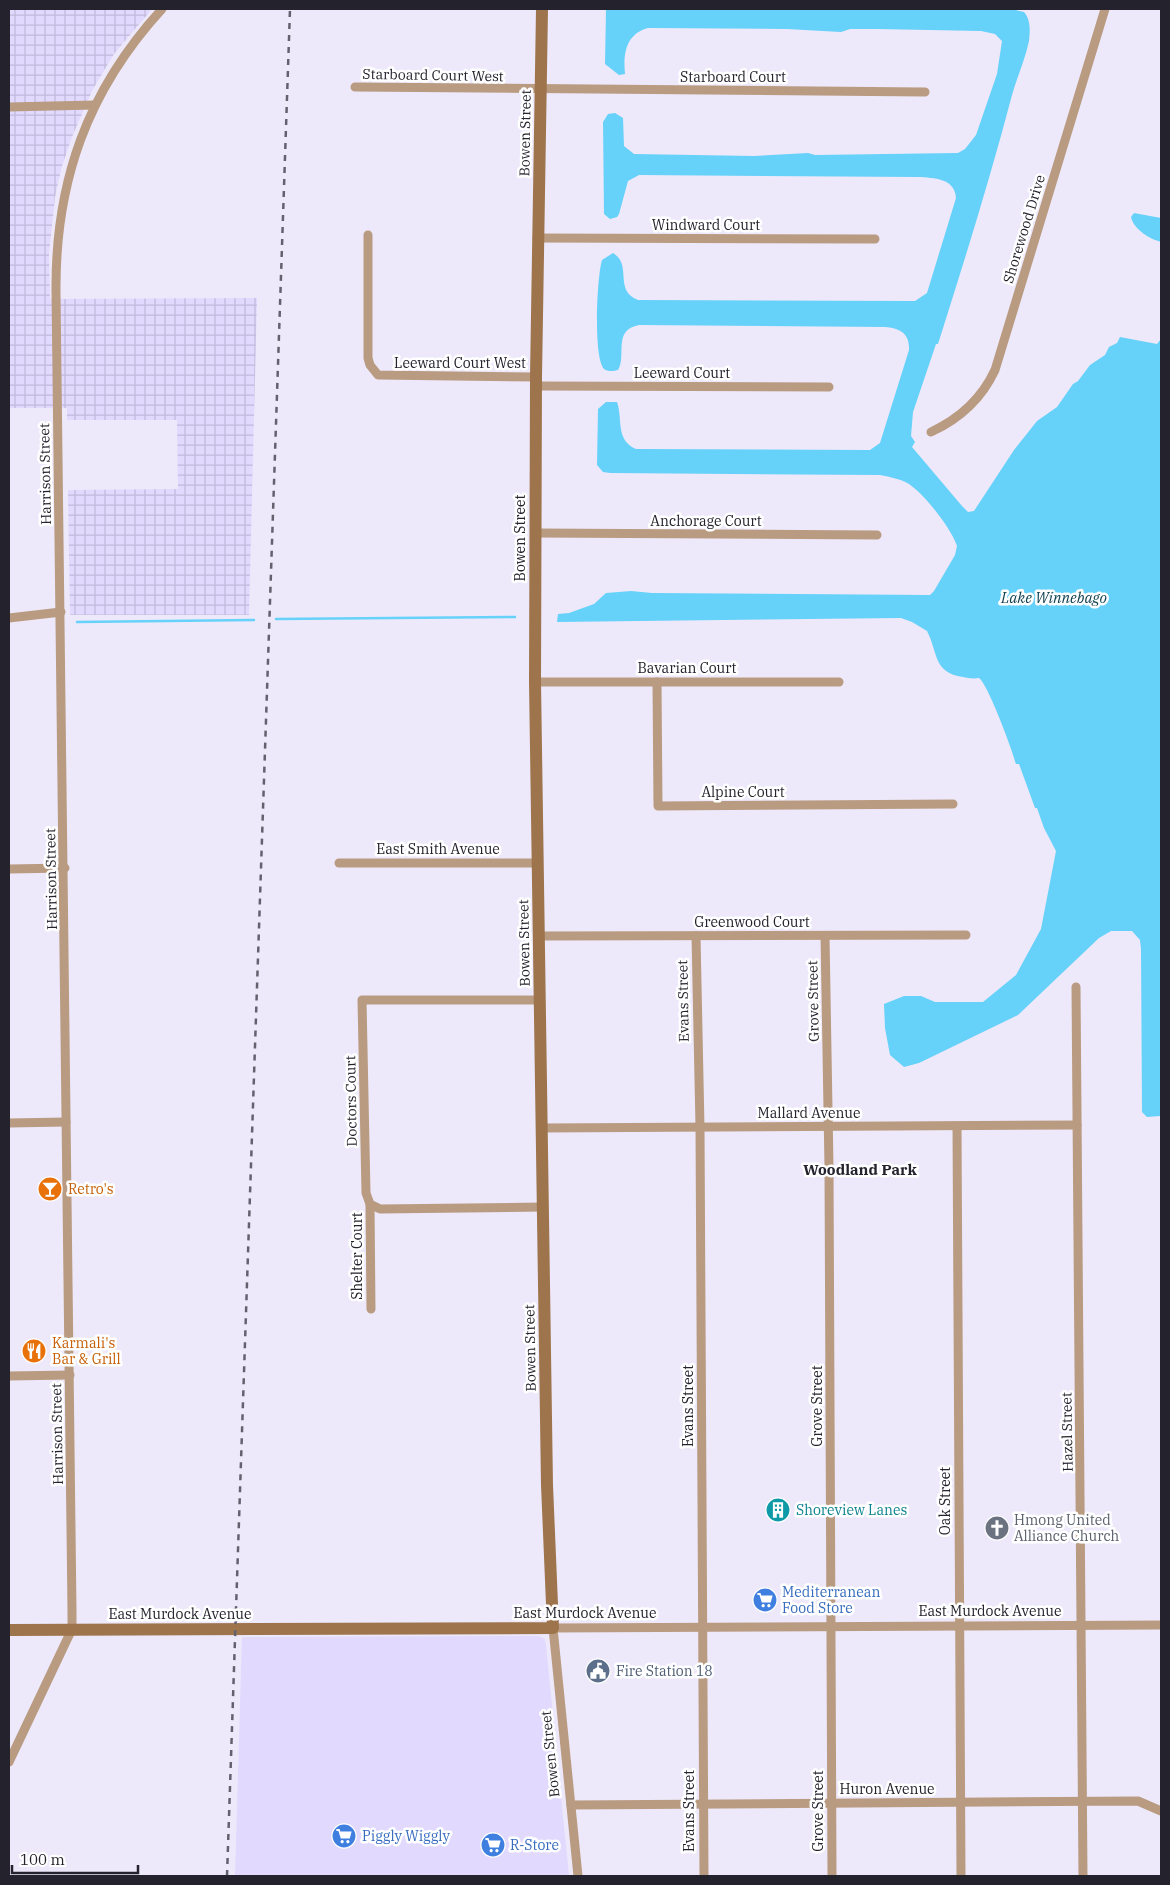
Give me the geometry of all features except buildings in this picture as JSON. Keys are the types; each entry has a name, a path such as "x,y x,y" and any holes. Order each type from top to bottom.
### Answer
{"main road":[{"name":"Bowen Street","path":"542,9 537,238 534,533 535,682 546,1486 553,1628"},
{"name":"East Murdock Avenue","path":"9,1630 553,1628"}],"street":[{"name":"Harrison Street","path":"9,1762 72,1629 56,253 62,204 76,148 95,105 132,44 162,9"},
{"name":"Shorewood Drive","path":"931,432 945,425 969,406 986,387 995,370 1105,9"},
{"name":"Starboard Court West","path":"355,87 541,90"},
{"name":"Starboard Court","path":"541,90 925,92"},
{"path":"9,107 95,105"},
{"name":"Leeward Court West","path":"368,235 368,358 373,370 378,374 389,376 536,381"},
{"name":"Windward Court","path":"537,238 875,239"},
{"name":"Leeward Court","path":"536,381 829,387"},
{"name":"Anchorage Court","path":"534,533 877,535"},
{"path":"9,618 61,612"},
{"name":"Bavarian Court","path":"535,682 838,682"},
{"name":"Alpine Court","path":"657,682 658,806 953,804"},
{"name":"East Smith Avenue","path":"339,863 538,863"},
{"path":"9,869 64,868"},
{"name":"Greenwood Court","path":"539,936 966,935"},
{"name":"Evans Street","path":"696,936 700,1127 704,1876"},
{"name":"Grove Street","path":"825,936 828,1126 832,1876"},
{"name":"Hazel Street","path":"1076,987 1084,1802 1083,1876"},
{"name":"Doctors Court","path":"370,1204 366,1194 362,1000 540,1000"},
{"path":"9,1123 66,1122"},
{"name":"Mallard Avenue","path":"542,1128 1078,1125"},
{"name":"Oak Street","path":"957,1126 961,1876"},
{"path":"370,1204 380,1209 543,1208"},
{"name":"Shelter Court","path":"370,1204 371,1309"},
{"path":"9,1376 70,1375"},
{"name":"East Murdock Avenue","path":"553,1628 1161,1625"},
{"name":"Bowen Street","path":"553,1628 578,1876"},
{"name":"Huron Avenue","path":"571,1805 1138,1801 1161,1811"}],"shaded area":[{"path":"9,9 152,9 114,54 93,89 72,137 62,166 55,197 49,254 50,299 257,298 249,615 70,615 68,490 178,489 177,420 67,420 67,408 9,408"},
{"path":"539,1636 545,1639 546,1645 569,1876 235,1876 242,1637"}],"water":[{"name":"Lake Winnebago","path":"606,9 1011,9 1024,12 1026,15 1030,30 1029,41 948,313 913,412 911,436 915,442 912,447 962,506 968,512 974,511 1014,450 1037,421 1057,407 1073,384 1078,381 1090,365 1105,355 1109,347 1117,343 1120,337 1157,344 1161,339 1160,1116 1147,1117 1142,1112 1141,949 1140,940 1132,931 1111,931 1099,938 1018,1015 919,1063 904,1067 890,1055 885,1028 884,1004 904,996 921,996 935,1002 983,1002 1016,975 1041,929 1056,851 1044,828 1037,808 1035,808 1019,764 1016,764 1000,719 983,683 979,678 953,675 946,671 938,660 927,631 901,618 557,622 558,614 569,613 594,604 606,593 631,591 652,593 930,595 934,591 955,555 957,546 949,530 930,504 909,484 895,478 880,475 610,473 603,472 597,465 598,409 606,402 617,402 622,435 629,445 636,449 870,450 880,443 909,350 908,339 903,332 885,327 639,325 626,332 623,338 618,370 609,371 604,369 598,349 598,298 602,260 613,253 622,264 626,290 638,300 915,301 927,293 956,198 952,186 943,180 918,177 639,175 628,181 619,214 617,217 610,219 604,214 603,122 608,114 615,113 623,118 624,146 634,154 754,156 808,153 815,155 958,153 965,149 976,135 997,74 1002,41 995,34 981,31 850,29 841,32 787,29 648,28 635,35 631,40 626,52 625,74 619,75 605,64"},
{"path":"1134,213 1161,218 1161,242 1147,236 1135,226 1131,217"}],"waterway":[{"path":"276,619 515,617"},
{"path":"77,622 254,620"}],"railway":[{"path":"227,1876 290,9"}],"place":[{"name":"Retro's","path":"50,1189"},
{"name":"Karmali's Bar & Grill","path":"34,1351"},
{"name":"Shoreview Lanes","path":"778,1510"},
{"name":"Hmong United Alliance Church","path":"997,1528"},
{"name":"Mediterranean Food Store","path":"765,1600"},
{"name":"Fire Station 18","path":"598,1671"},
{"name":"Piggly Wiggly","path":"344,1836"},
{"name":"R-Store","path":"493,1845"}],"district":[{"name":"Woodland Park","path":"860,1170"}]}
